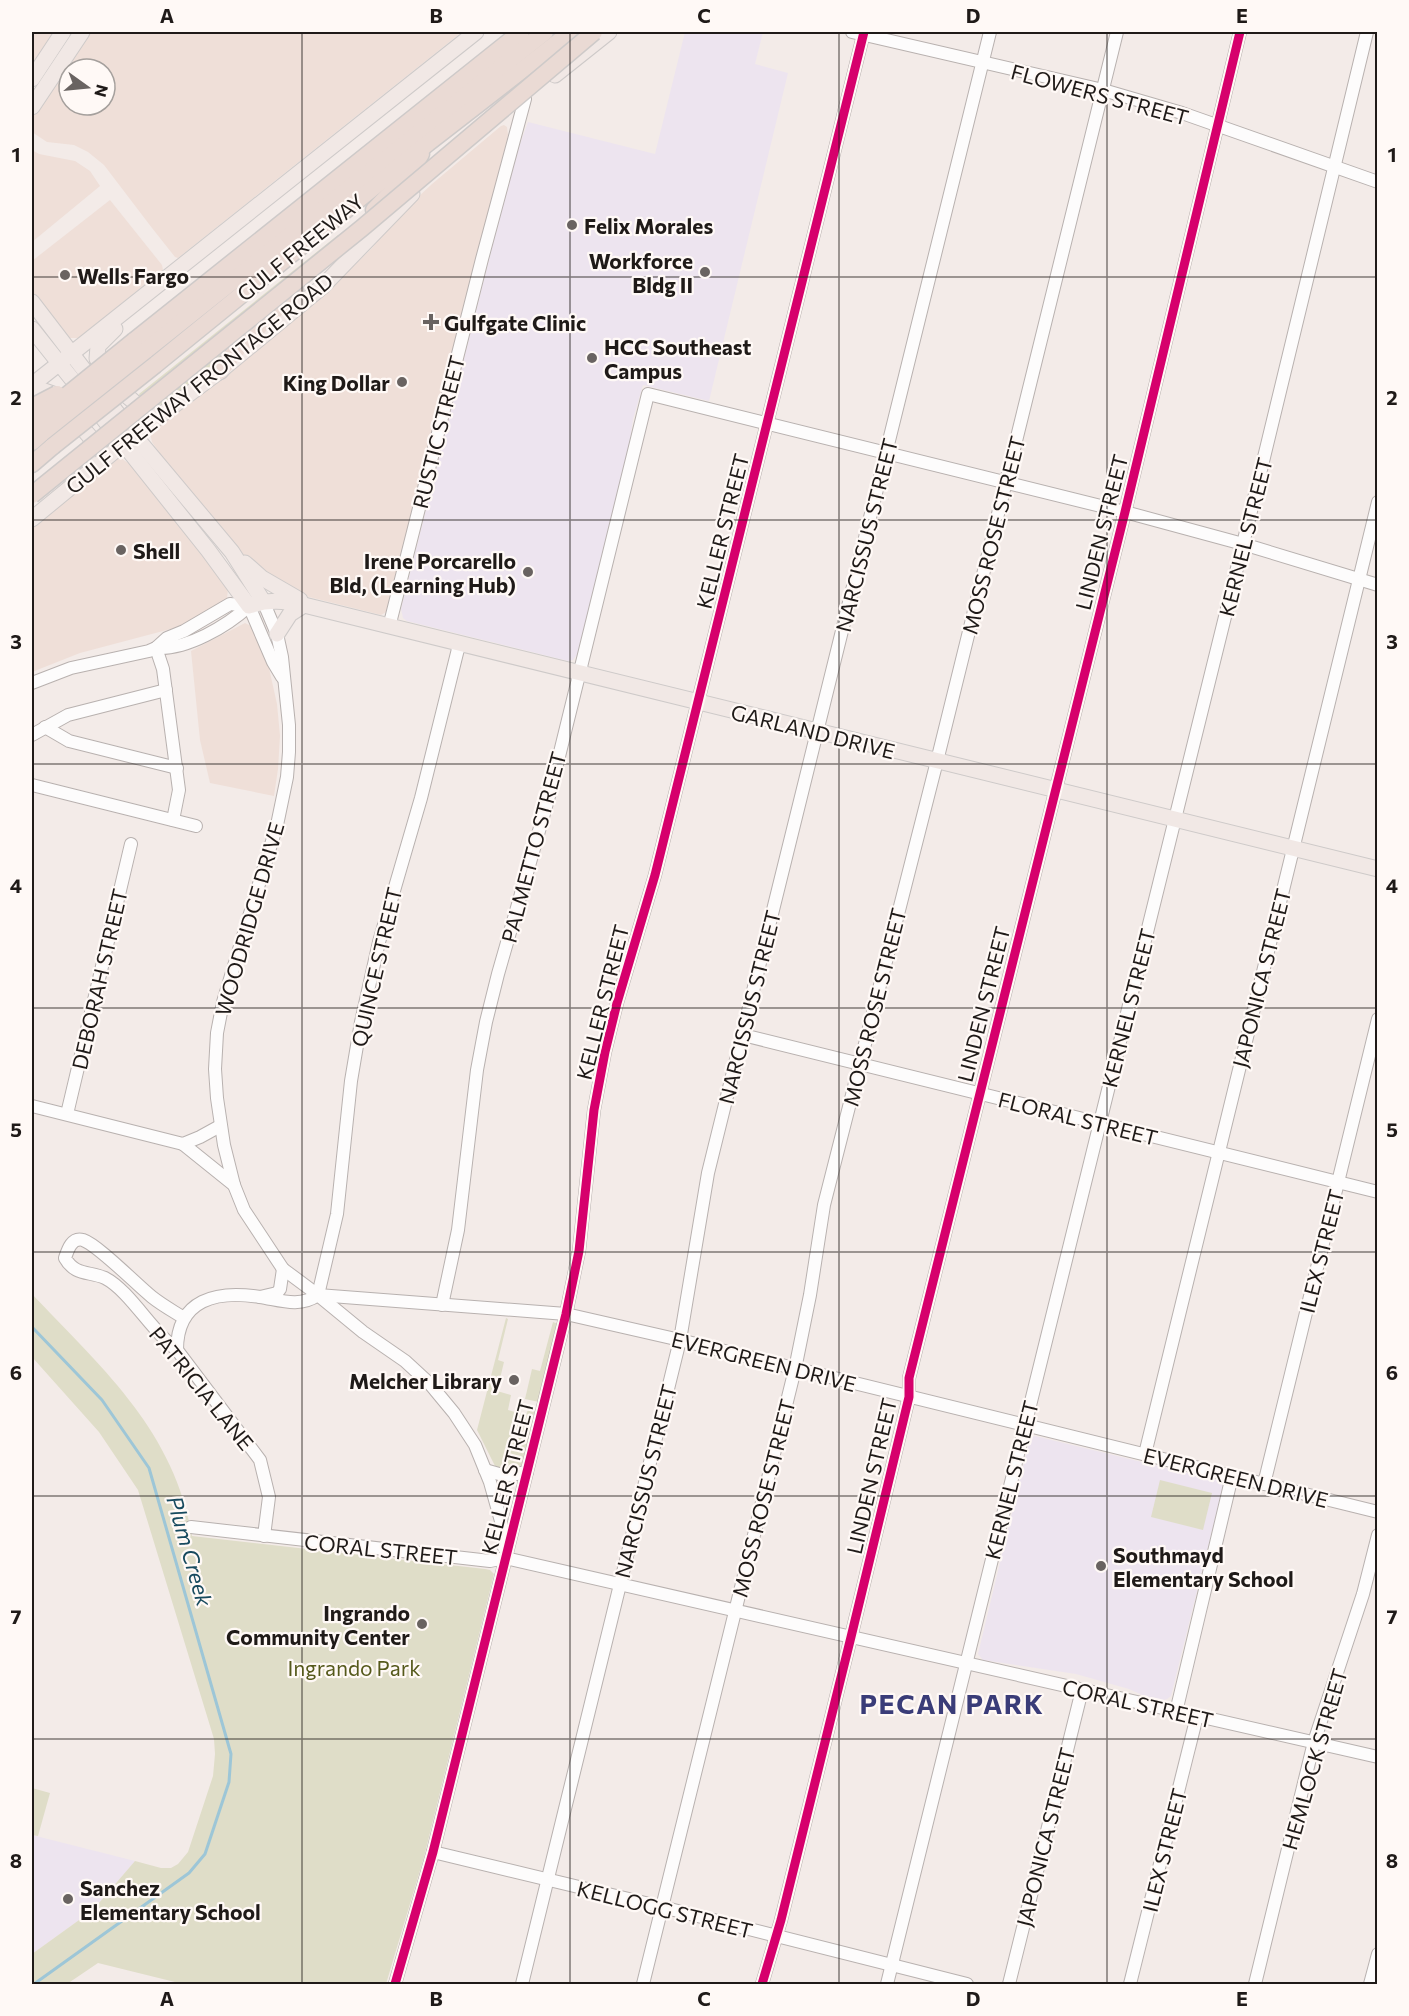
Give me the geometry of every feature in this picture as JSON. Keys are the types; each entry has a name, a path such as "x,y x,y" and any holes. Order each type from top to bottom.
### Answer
{"highway":[{"name":"GULF FREEWAY","path":"145,352 521,32"},
{"name":"GULF FREEWAY","path":"32,464 37,429 88,378 145,352 545,32"},
{"name":"GULF FREEWAY","path":"37,429 428,143 570,32"},
{"path":"32,495 362,228 594,32"},
{"path":"220,371 238,348 409,174 428,143"}],"main road":[{"path":"32,79 63,32 66,37 56,56 51,78"},
{"path":"33,101 82,32"},
{"path":"32,385 476,32"},
{"name":"GULF FREEWAY FRONTAGE ROAD","path":"32,519 47,504 220,371 322,288 408,198 448,161 609,32"},
{"path":"170,275 166,284 98,346 98,359 135,405 140,408 155,409 179,396 186,395"},
{"name":"WOODRIDGE DRIVE","path":"32,302 71,353 128,440 208,550 256,603"},
{"name":"WOODRIDGE DRIVE","path":"32,329 59,363 128,440 232,552 256,603"},
{"path":"32,391 39,389 53,394 91,438 92,446 78,470 54,491 47,504"},
{"path":"232,552 262,578 308,606"},
{"name":"GARLAND DRIVE","path":"256,603 274,600 308,606 1174,821 1377,869"},
{"path":"277,634 290,614 308,606"}],"street":[{"name":"FLOWERS STREET","path":"860,32 982,63 1103,90 1182,113 1218,128 1377,182"},
{"name":"KELLER STREET","path":"395,1984 433,1852 566,1314 579,1251 594,1110 605,1052 655,875 698,703 860,32"},
{"name":"NARCISSUS STREET","path":"522,1984 680,1340 708,1173 990,32"},
{"name":"MOSS ROSE STREET","path":"643,1984 795,1369 810,1295 824,1205 937,761 1117,32"},
{"name":"LINDEN STREET","path":"762,1984 776,1937 851,1637 909,1397 909,1378 1125,512 1240,32"},
{"name":"KERNEL STREET","path":"887,1984 1243,544 1367,32"},
{"name":"RUSTIC STREET","path":"389,627 525,99"},
{"name":"PALMETTO STREET","path":"442,1305 458,1230 477,1070 486,1022 551,789 648,394 767,423"},
{"path":"767,423 1125,512 1243,544 1377,585"},
{"name":"JAPONICA STREET","path":"1145,1454 1377,502"},
{"path":"32,683 71,668 156,648 167,638 184,631 230,604 256,603"},
{"name":"WOODRIDGE DRIVE","path":"256,603 277,634 282,657 289,725 287,777 277,825 223,1002 217,1033 215,1069 220,1126 234,1185 244,1210 283,1269 363,1332 405,1361 430,1384 454,1413 475,1445 485,1470 501,1521 505,1558"},
{"name":"WOODRIDGE DRIVE","path":"256,603 273,662 283,678"},
{"name":"QUINCE STREET","path":"318,1295 337,1215 351,1080 361,1022 379,942 421,798 459,645"},
{"path":"156,648 164,669 177,768 179,790 173,820"},
{"path":"32,735 68,715 166,690"},
{"path":"45,727 69,741 177,768"},
{"path":"32,785 196,826"},
{"name":"DEBORAH STREET","path":"67,1114 130,844"},
{"name":"ILEX STREET","path":"1264,1484 1377,1019"},
{"name":"FLORAL STREET","path":"743,1035 1377,1192"},
{"path":"32,1106 183,1144 234,1185"},
{"path":"183,1144 220,1126"},
{"name":"PATRICIA LANE","path":"184,1318 152,1297 94,1247 82,1240 75,1241 68,1247 66,1258 70,1266 84,1273 105,1278 121,1292 164,1341 177,1350 260,1460 269,1497 264,1536"},
{"path":"259,1297 277,1293 280,1289 283,1269"},
{"path":"177,1350 178,1332 184,1318 196,1304 217,1296 259,1297 281,1303 310,1301 318,1295"},
{"name":"EVERGREEN DRIVE","path":"318,1295 566,1314 1377,1512"},
{"path":"485,1470 506,1476 527,1472"},
{"path":"1176,1712 1232,1476"},
{"name":"CORAL STREET","path":"191,1527 490,1561 505,1558 1377,1757"},
{"name":"HEMLOCK STREET","path":"1255,1984 1314,1742 1364,1594 1377,1535"},
{"name":"JAPONICA STREET","path":"1009,1984 1082,1690"},
{"name":"ILEX STREET","path":"1131,1984 1197,1716"},
{"name":"KELLOGG STREET","path":"433,1852 967,1984"},
{"path":"1370,1984 1377,1954"}],"shaded area":[{"path":"32,32 57,32 32,69"},
{"path":"89,32 462,32 178,258 104,165 88,152 74,145 47,142 32,132 32,116 57,79 57,117 117,117 117,57 72,57"},
{"name":"HCC Southeast Campus","path":"685,32 763,32 755,64 788,73 709,401 643,385 633,419 626,468 579,652 573,660 568,661 407,621 403,618 401,609 495,236 528,122 655,154"},
{"path":"504,125 507,127 508,135 388,611 381,615 297,594 250,564 169,467 152,442 150,433 335,284 372,248 401,213 432,184"},
{"path":"32,150 39,154 75,161 90,171 100,186 32,242"},
{"path":"110,200 162,265 163,270 78,338 68,338 32,294 32,261"},
{"path":"117,459 130,464 227,585 227,598 222,604 182,626 80,653 32,672 32,528"},
{"path":"245,623 253,627 269,668 277,704 280,736 274,796 210,783 200,740 191,651"},
{"name":"Southmayd Elementary School","path":"1035,1436 1224,1482 1171,1696 1167,1699 1160,1701 1151,1699 1129,1689 1076,1674 983,1660 978,1654 1030,1438"},
{"name":"Sanchez Elementary School","path":"32,1835 135,1861 93,1910 32,1954"}],"green space":[{"path":"345,233 224,355 165,403 156,406 142,404 139,394 338,235"},
{"name":"Ingrando Park","path":"32,1294 109,1375 152,1432 183,1498 192,1536 485,1569 494,1574 424,1857 386,1984 183,1984 98,1963 67,1984 32,1984 32,1954 93,1910 135,1861 161,1868 171,1868 178,1864 188,1852 213,1776 215,1754 214,1739 138,1490 99,1432 32,1357"},
{"path":"506,1318 508,1319 498,1360 504,1362 497,1391 511,1395 508,1410 526,1415 529,1407 537,1409 524,1462 512,1470 496,1468 477,1430"},
{"path":"553,1322 558,1324 539,1402 525,1399 532,1369 540,1371"},
{"path":"1160,1480 1212,1493 1203,1530 1151,1517"},
{"path":"32,1788 50,1793 38,1836 32,1835"}],"waterway":[{"name":"Plum Creek","path":"32,1327 102,1400 149,1468 231,1754 229,1782 205,1854 189,1873 34,1984"}],"cycle path":[{"path":"395,1984 433,1852 566,1314 579,1251 594,1110 605,1052 655,875 864,32"},
{"path":"762,1984 781,1920 851,1637 909,1397 909,1378 1125,512 1240,32"}],"place":[{"name":"Felix Morales","path":"572,225"},
{"name":"Workforce Bldg II","path":"705,272"},
{"name":"Wells Fargo","path":"65,275"},
{"name":"Gulfgate Clinic","path":"431,322"},
{"name":"HCC Southeast Campus","path":"592,358"},
{"name":"King Dollar","path":"402,382"},
{"name":"Shell","path":"121,550"},
{"name":"Irene Porcarello Bld, (Learning Hub)","path":"528,572"},
{"name":"Melcher Library","path":"514,1380"},
{"name":"Southmayd Elementary School","path":"1101,1566"},
{"name":"Ingrando Community Center","path":"422,1624"},
{"name":"Sanchez Elementary School","path":"68,1899"}],"district":[{"name":"PECAN PARK","path":"952,1703"}]}
